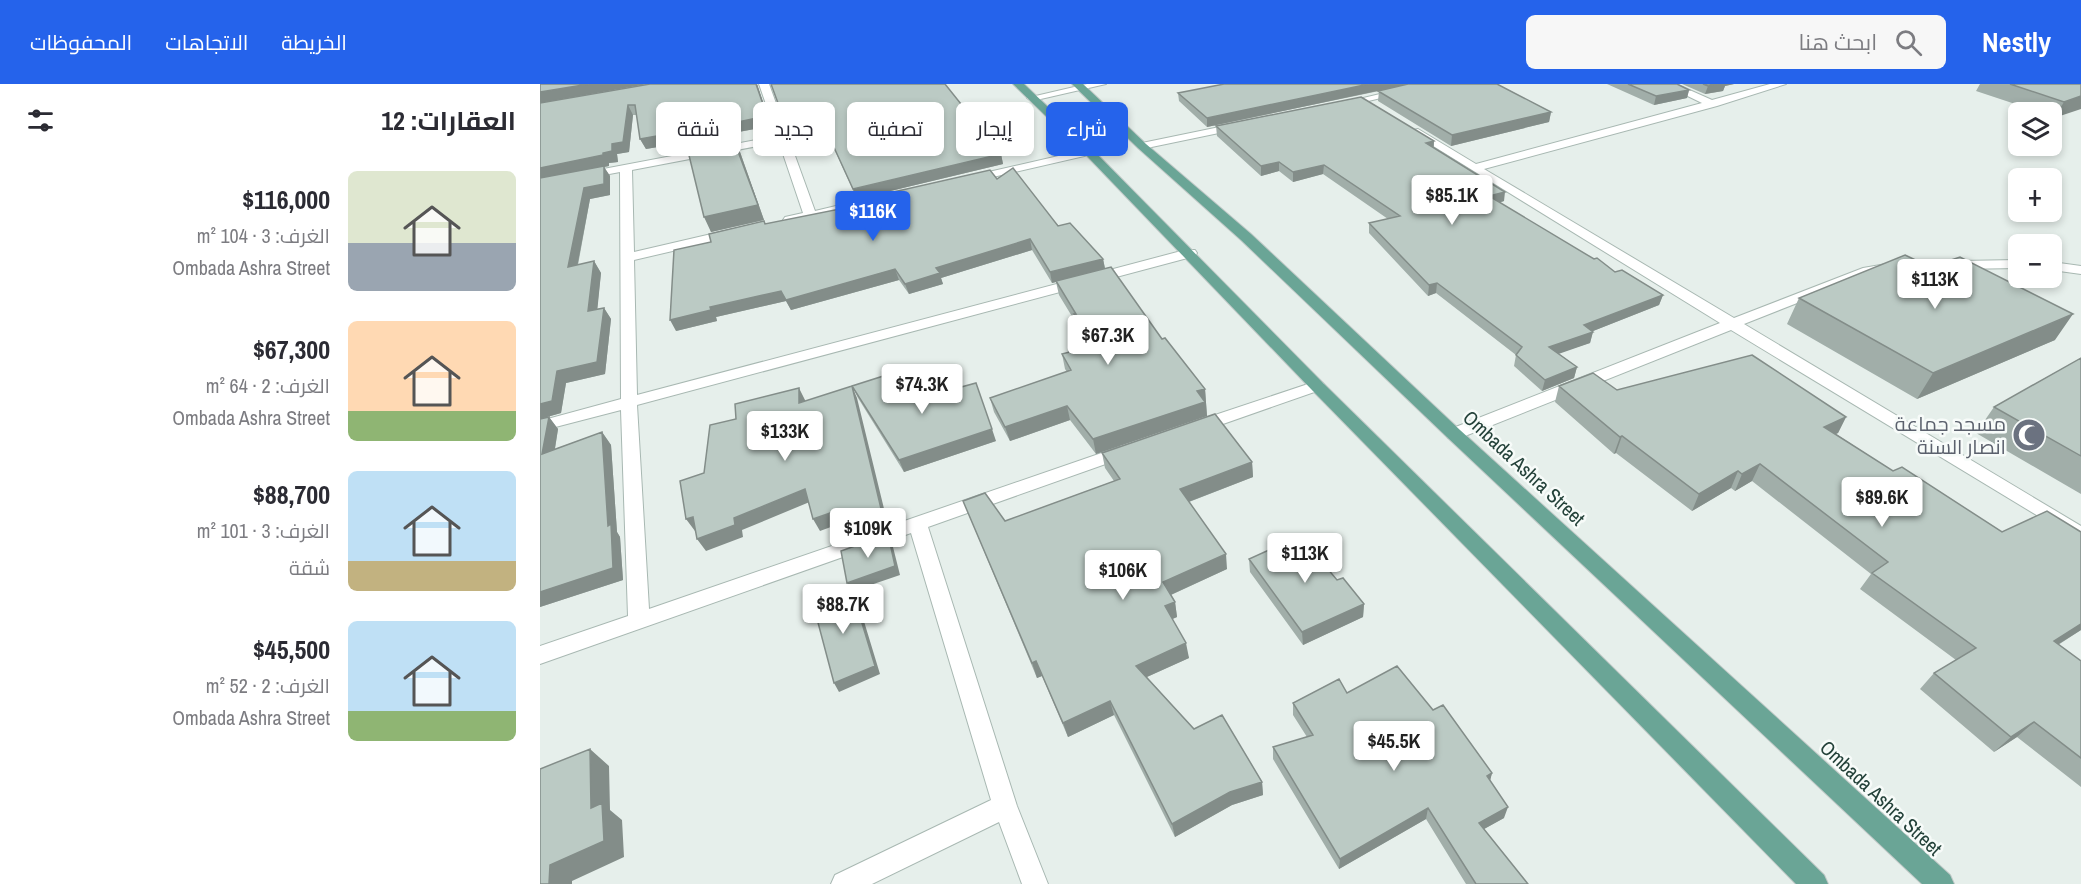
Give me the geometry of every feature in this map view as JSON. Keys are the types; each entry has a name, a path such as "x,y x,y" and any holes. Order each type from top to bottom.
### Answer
{"main road":[{"path":"1018,84 1046,111"},
{"name":"Ombada Ashra Street","path":"1079,86 1246,237 1454,434 1941,884"},
{"path":"1093,156 1317,386 1814,884"}],"street":[{"path":"764,84 770,102"},
{"path":"1032,98 1079,86 1101,84"},
{"path":"1329,107 1435,84"},
{"path":"1668,84 1713,104"},
{"path":"1474,168 1781,84"},
{"path":"1364,100 1384,112"},
{"path":"1143,146 1248,124"},
{"path":"1404,125 2081,535"},
{"path":"540,184 753,143"},
{"path":"788,156 810,215"},
{"path":"961,181 1071,156"},
{"path":"626,167 629,403 639,620"},
{"path":"776,223 891,197"},
{"path":"628,257 742,231"},
{"path":"540,426 1190,254"},
{"path":"1454,434 1863,272 1898,266 2008,264"},
{"path":"2062,267 2081,270"},
{"path":"1184,431 1317,386"},
{"path":"540,654 1139,447"},
{"path":"917,522 1005,806 1035,884"},
{"path":"844,884 1005,806"}],"building":[{"path":"540,84 589,84 540,92"},
{"path":"650,84 756,84 762,102 753,102 753,119 741,121 741,102 656,102 656,136 640,139 635,105 628,105 623,142 612,144 612,151 603,153 603,155 540,168 540,103"},
{"path":"771,84 945,84 959,102 956,102 956,156 993,156 853,189 835,150 835,102 778,102"},
{"path":"1224,84 1369,84 1207,118 1178,93"},
{"path":"1408,84 1497,84 1551,112 1452,135 1378,91"},
{"path":"1628,84 1677,84 1689,90 1656,96"},
{"path":"2010,84 2081,84 2081,96 2064,102"},
{"path":"1361,97 1434,141 1426,143 1505,192 1489,196 1594,259 1597,258 1615,272 1622,270 1663,295 1584,325 1593,332 1549,347 1577,367 1545,380 1516,355 1522,347 1437,283 1429,285 1369,223 1400,216 1324,165 1293,172 1279,162 1261,166 1216,126"},
{"path":"689,156 740,156 758,205 704,217"},
{"path":"604,166 604,184 584,188 568,267 594,261 588,311 604,308 597,362 557,371 552,401 540,404 540,178"},
{"path":"1013,168 1058,226 1070,223 1103,259 1050,272 1030,239 936,268 940,273 905,284 895,269 786,300 781,291 710,307 711,310 670,320 674,250 711,242 709,234 764,221 765,224 860,205 858,200 990,170 997,179"},
{"path":"1905,255 1930,267 1960,257 2008,281 2008,288 2021,288 2073,314 1933,373 1799,298"},
{"path":"1111,267 1162,339 1165,338 1205,389 1197,391 1205,402 1093,439 1067,406 1005,427 990,398 1071,370 1062,354 1081,349 1074,337 1087,333 1056,281"},
{"path":"1752,355 1846,417 1824,427 1893,471 1902,467 2002,532 2047,511 2081,532 2081,624 2054,641 2081,661 2081,758 2034,722 2011,737 1934,673 1976,648 1872,573 1888,562 1760,464 1742,474 1738,471 1699,494 1622,436 1620,437 1559,386 1593,373 1617,390"},
{"path":"2081,358 2081,456 1994,407"},
{"path":"896,372 910,401 976,383 992,429 899,460 852,386"},
{"path":"852,386 882,513 836,529 833,512 813,519 805,489 734,518 735,525 697,539 693,517 686,519 680,481 704,473 710,425 736,419 735,404 799,388 799,403"},
{"path":"1215,414 1252,462 1180,489 1226,554 1163,582 1175,602 1165,606 1186,643 1136,666 1194,729 1222,715 1262,782 1230,792 1172,824 1110,701 1063,723 1036,661 1032,663 963,501 985,493 1005,521 1120,479 1102,453"},
{"path":"549,417 542,454 602,432 613,568 540,592 540,419"},
{"path":"888,534 895,566 847,583 841,551"},
{"path":"1300,536 1337,580 1343,578 1364,604 1302,632 1249,559"},
{"path":"851,587 875,666 834,683 812,600"},
{"path":"1397,666 1433,710 1443,705 1492,773 1487,776 1508,807 1479,823 1528,884 1476,884 1428,808 1340,859 1273,747 1313,735 1293,703 1339,679 1347,693"},
{"path":"590,749 591,808 602,803 604,841 550,865 549,884 540,884 540,769"}],"place":[{"name":"مسجد جماعة انصار السنة","path":"2029,435"}]}
